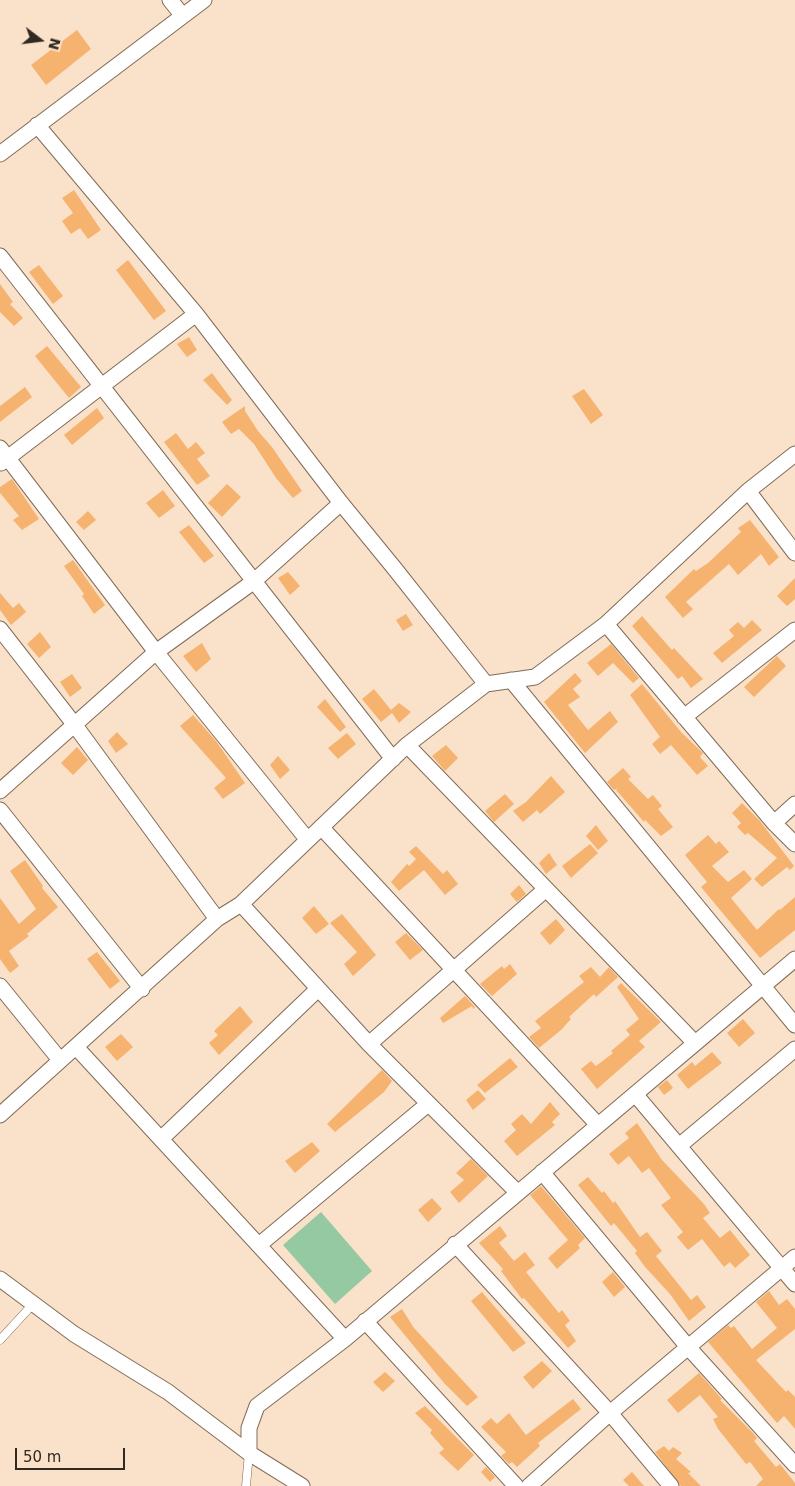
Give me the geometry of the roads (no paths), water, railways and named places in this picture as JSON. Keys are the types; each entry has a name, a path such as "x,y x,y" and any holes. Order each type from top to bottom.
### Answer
{"street":[{"path":"170,0 182,16"},
{"path":"0,154 204,0"},
{"path":"38,125 196,314 340,503 395,568 486,684"},
{"path":"0,256 101,388 393,760"},
{"path":"196,314 101,388 2,456 156,652 308,840"},
{"path":"0,1115 142,989 217,919 241,904 407,745 486,684 535,677 606,624 748,491 795,454"},
{"path":"748,491 795,552"},
{"path":"0,791 156,652 253,582 340,503"},
{"path":"606,624 774,823 795,844"},
{"path":"0,630 74,724 217,919"},
{"path":"684,717 795,630"},
{"path":"511,680 795,1025"},
{"path":"407,745 695,1043"},
{"path":"774,823 795,804"},
{"path":"0,810 142,989"},
{"path":"321,827 598,1125"},
{"path":"369,1044 546,889"},
{"path":"241,904 369,1044 517,1192"},
{"path":"248,1453 249,1428 257,1406 345,1339 455,1244 795,959"},
{"path":"0,986 60,1060"},
{"path":"161,1139 318,989"},
{"path":"76,1047 345,1339"},
{"path":"679,1146 795,1049"},
{"path":"635,1094 795,1284"},
{"path":"259,1246 428,1104"},
{"path":"542,1172 688,1347 795,1465"},
{"path":"455,1244 610,1414 671,1486"},
{"path":"529,1486 610,1414 795,1257"},
{"path":"0,1279 74,1334 168,1392 248,1453 302,1486"},
{"path":"365,1321 516,1486"}],"lane":[{"path":"0,1340 33,1304"},
{"path":"246,1486 248,1453"}]}
